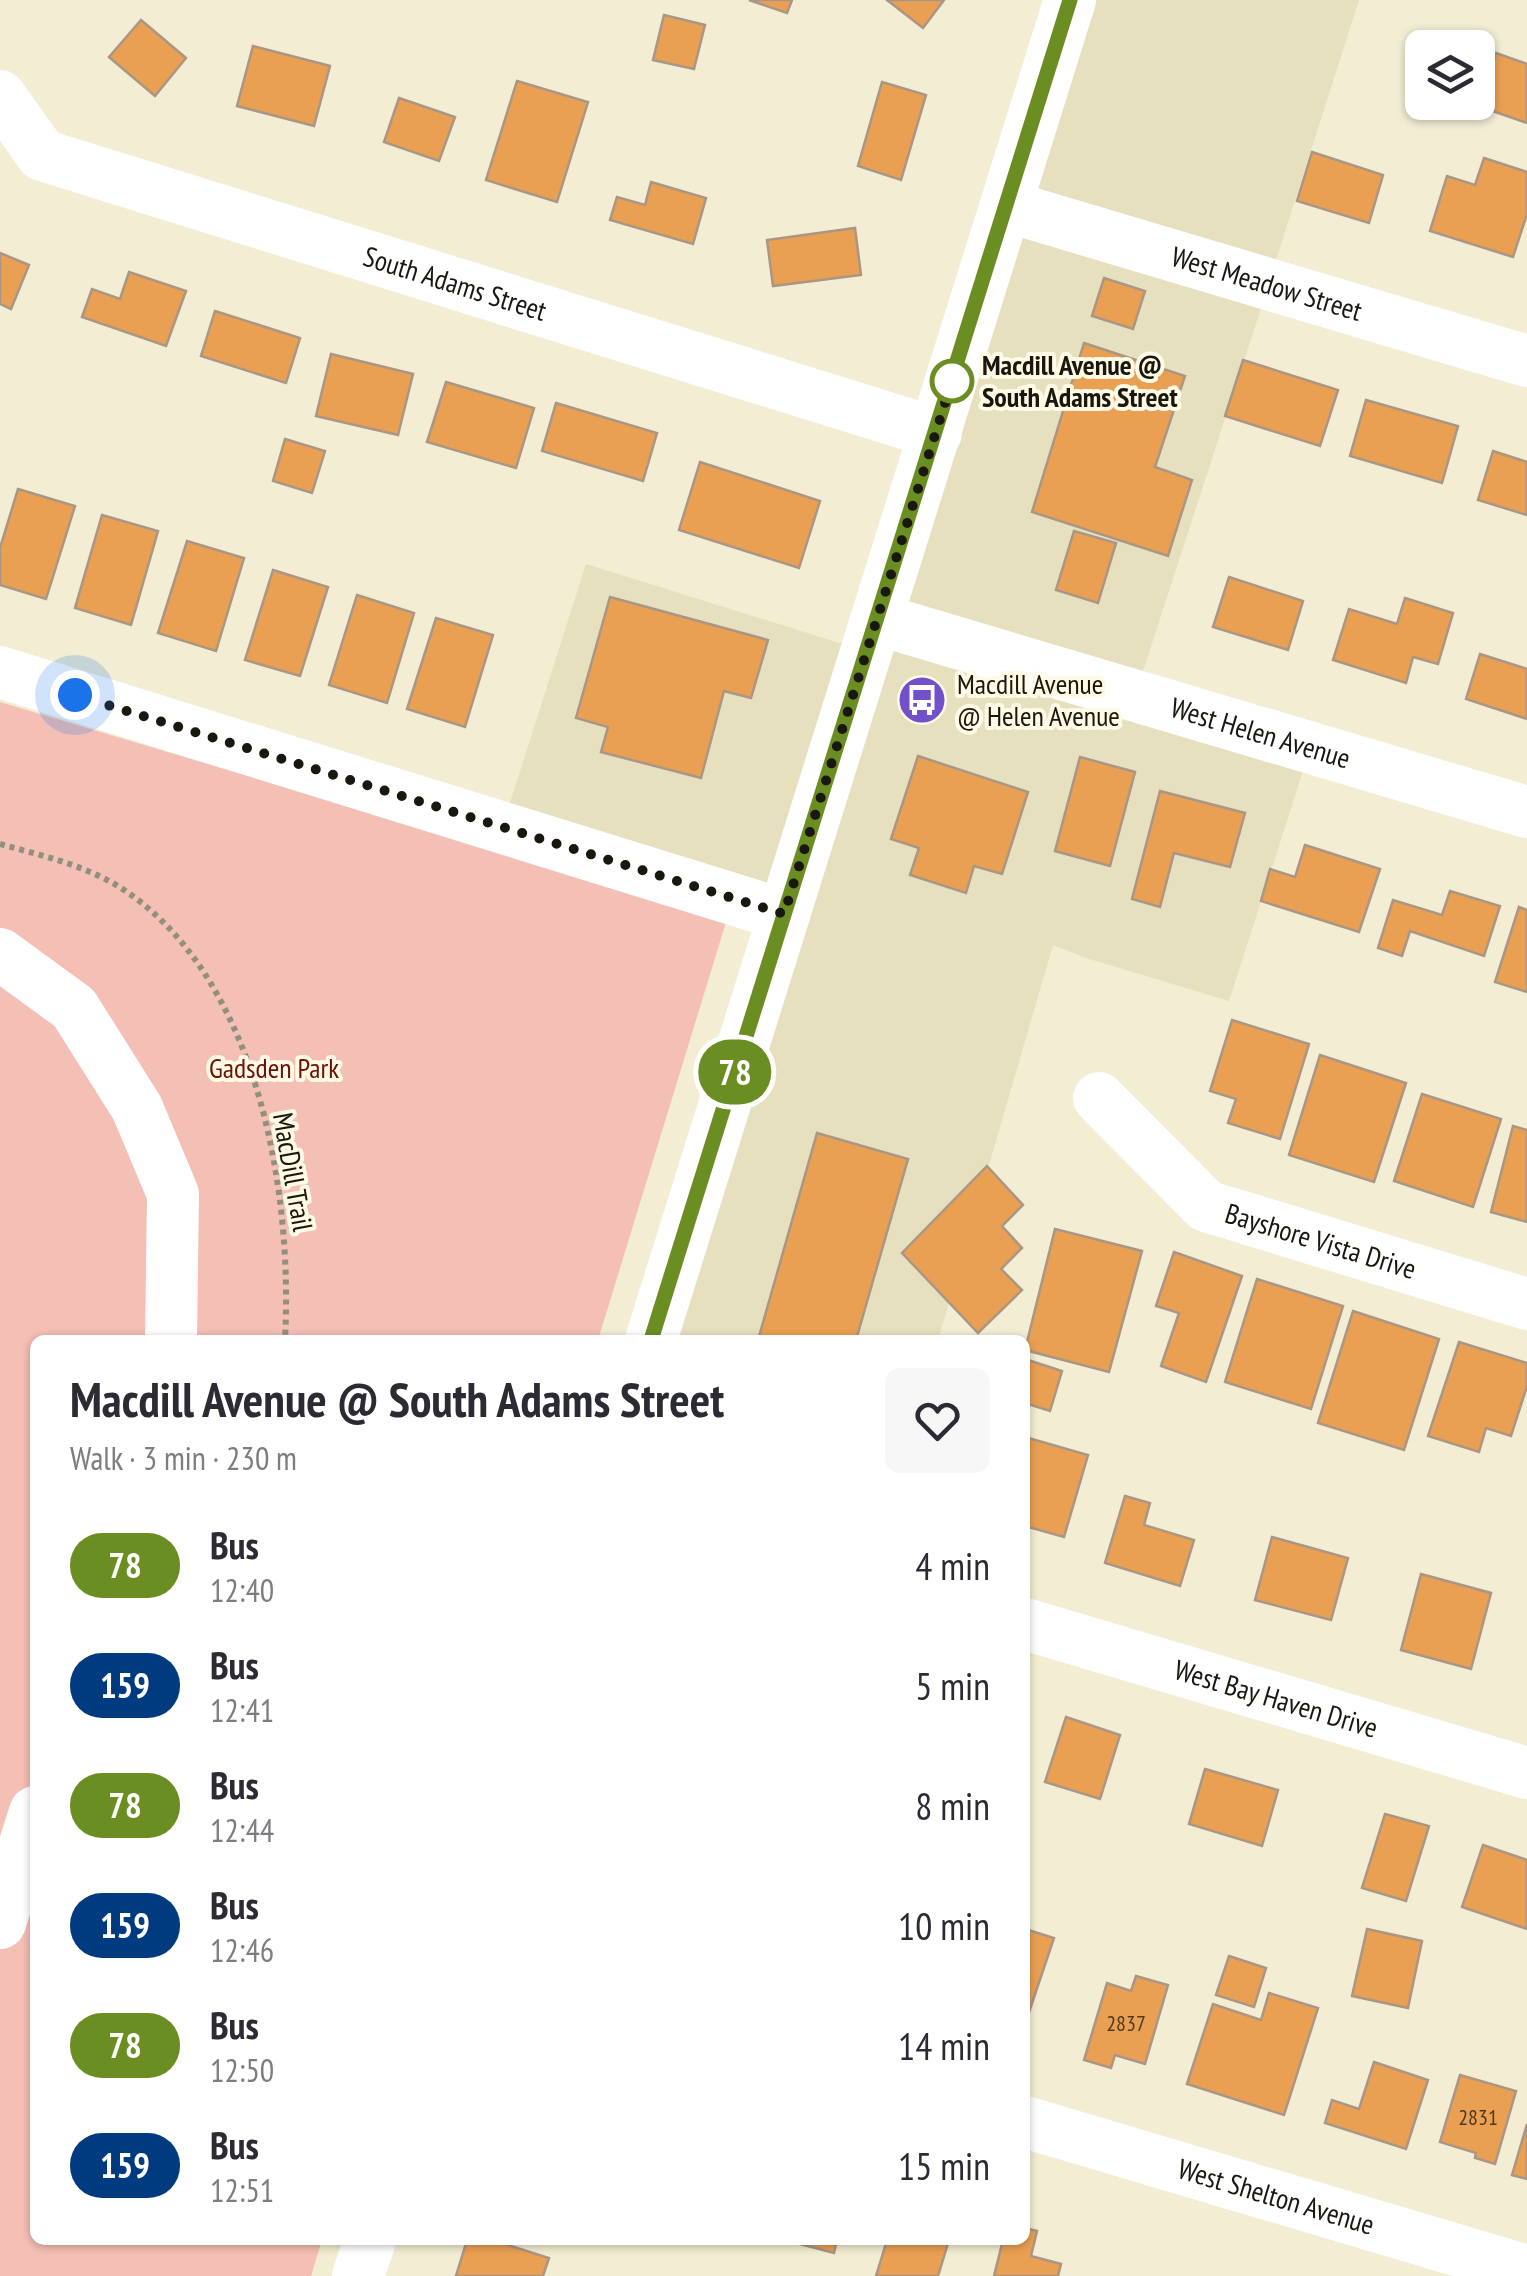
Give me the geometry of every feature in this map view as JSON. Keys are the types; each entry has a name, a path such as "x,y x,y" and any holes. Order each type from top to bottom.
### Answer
{"street":[{"path":"653,1335 1070,0"},
{"name":"South Adams Street","path":"0,96 42,155 936,433"},
{"name":"West Meadow Street","path":"1006,206 1527,361"},
{"name":"West Helen Avenue","path":"877,619 1527,812"},
{"path":"0,672 784,914"},
{"path":"0,954 74,1008 137,1108 173,1194 171,1335"},
{"name":"Bayshore Vista Drive","path":"1099,1098 1206,1206 1527,1304"},
{"name":"West Bay Haven Drive","path":"1030,1625 1527,1774"},
{"path":"0,1923 30,1828"},
{"name":"West Shelton Avenue","path":"1030,2123 1527,2271"},
{"path":"358,2276 368,2245"}],"path":[{"name":"MacDill Trail","path":"0,844 89,871 124,890 162,918 193,954 216,992 238,1039 272,1158 283,1234 286,1335"}],"shaded area":[{"path":"1090,0 1359,0 1275,263 1030,191"},
{"path":"1018,233 1262,305 1142,674 902,603"},
{"path":"586,564 849,646 772,888 509,806"},
{"path":"889,645 1304,768 1229,1001 1053,945 939,1335 673,1335"}],"green space":[{"name":"Gadsden Park","path":"0,702 727,919 600,1335 30,1335 30,2245 320,2245 311,2276 0,2276"}],"building":[{"path":"749,0 792,0 787,13"},
{"path":"887,0 944,0 923,28"},
{"path":"664,15 705,25 694,69 653,60"},
{"path":"141,20 186,58 155,96 109,57"},
{"path":"253,46 330,66 314,126 237,106"},
{"path":"1496,53 1527,64 1527,123 1495,112"},
{"path":"517,81 588,102 557,202 486,180"},
{"path":"882,82 926,95 901,180 858,166"},
{"path":"399,98 455,117 439,161 384,142"},
{"path":"1312,152 1383,175 1369,223 1297,201"},
{"path":"1484,158 1527,172 1527,214 1513,257 1430,231 1447,176 1475,185"},
{"path":"651,182 706,198 693,244 610,220 617,197 645,205"},
{"path":"855,228 861,275 773,286 767,240"},
{"path":"0,253 29,265 11,309 0,304"},
{"path":"129,272 186,291 166,346 82,317 92,289 120,299"},
{"path":"1104,278 1145,291 1133,329 1092,316"},
{"path":"215,311 300,338 286,383 201,356"},
{"path":"1084,343 1185,376 1155,467 1192,480 1168,556 1032,512"},
{"path":"331,354 413,374 398,435 316,416"},
{"path":"1243,360 1338,390 1320,446 1225,416"},
{"path":"446,382 534,408 516,468 427,442"},
{"path":"1366,400 1458,426 1442,483 1350,456"},
{"path":"556,403 657,433 643,481 542,451"},
{"path":"285,439 325,451 312,493 273,481"},
{"path":"1493,451 1527,462 1527,515 1478,500"},
{"path":"700,462 820,501 799,568 679,530"},
{"path":"18,489 75,506 46,599 0,585 0,548"},
{"path":"102,515 158,531 131,625 75,608"},
{"path":"1074,531 1116,543 1098,603 1056,590"},
{"path":"187,541 244,558 216,651 158,633"},
{"path":"273,570 328,587 300,676 245,660"},
{"path":"1229,577 1303,601 1288,650 1213,627"},
{"path":"357,595 414,613 387,703 329,685"},
{"path":"610,597 768,640 751,698 724,691 701,778 601,752 608,727 576,718"},
{"path":"1405,598 1453,613 1438,664 1413,657 1406,683 1333,660 1349,609 1397,624"},
{"path":"436,618 493,635 465,727 407,709"},
{"path":"1480,654 1527,669 1527,719 1466,699"},
{"path":"918,756 1028,792 1002,874 974,866 966,893 910,875 919,848 891,839"},
{"path":"1080,757 1135,772 1110,866 1055,851"},
{"path":"1160,791 1245,813 1230,867 1174,853 1160,907 1132,899"},
{"path":"1305,845 1380,869 1359,932 1261,901 1270,869 1295,877"},
{"path":"1450,891 1500,906 1484,956 1410,931 1402,956 1378,948 1393,900 1442,915"},
{"path":"1519,907 1527,910 1527,992 1495,982"},
{"path":"1232,1020 1309,1044 1280,1139 1228,1123 1236,1099 1210,1091"},
{"path":"1320,1055 1406,1083 1374,1182 1289,1155"},
{"path":"1422,1094 1501,1119 1473,1207 1394,1181"},
{"path":"1513,1126 1527,1130 1527,1222 1491,1212"},
{"path":"817,1133 908,1159 857,1335 759,1335"},
{"path":"987,1166 1023,1205 1002,1226 1022,1248 1001,1269 1022,1290 978,1333 902,1253"},
{"path":"1055,1229 1142,1251 1109,1372 1030,1351 1029,1335"},
{"path":"1174,1252 1242,1276 1206,1382 1161,1366 1179,1313 1156,1306"},
{"path":"1257,1279 1343,1306 1311,1409 1225,1382"},
{"path":"1353,1311 1439,1339 1404,1450 1318,1423"},
{"path":"1459,1342 1527,1363 1527,1386 1511,1436 1486,1428 1479,1452 1428,1436"},
{"path":"1030,1361 1062,1371 1050,1411 1030,1405"},
{"path":"1030,1438 1088,1455 1064,1537 1030,1527"},
{"path":"1125,1496 1150,1503 1144,1525 1194,1540 1180,1586 1105,1563"},
{"path":"1272,1537 1348,1558 1331,1620 1255,1600"},
{"path":"1421,1574 1491,1593 1471,1669 1401,1650"},
{"path":"1066,1717 1120,1735 1100,1799 1045,1782"},
{"path":"1205,1769 1278,1790 1262,1846 1189,1824"},
{"path":"1385,1814 1429,1826 1406,1901 1362,1888"},
{"path":"1483,1845 1527,1860 1527,1929 1462,1907"},
{"path":"1367,1929 1422,1941 1408,2008 1352,1996"},
{"path":"1030,1931 1054,1938 1030,2009"},
{"path":"1229,1956 1266,1968 1254,2007 1216,1995"},
{"path":"1136,1976 1168,1985 1145,2064 1115,2055 1111,2068 1084,2060 1107,1983 1131,1991"},
{"path":"1269,1993 1318,2008 1284,2115 1187,2084 1213,2004 1261,2020"},
{"path":"1374,2062 1428,2080 1406,2149 1325,2123 1332,2100 1359,2109"},
{"path":"1460,2075 1516,2091 1495,2164 1475,2158 1476,2153 1440,2142"},
{"path":"1527,2124 1527,2179 1512,2175"},
{"path":"1030,2229 1037,2231 1031,2256 1061,2264 1058,2276 994,2276 1002,2245 1030,2245"},
{"path":"465,2245 508,2245 549,2258 543,2276 456,2276"},
{"path":"804,2245 836,2245 834,2253"},
{"path":"885,2245 947,2245 938,2276 876,2276"}],"bus line":[{"name":"78","path":"653,1335 1070,0"}],"place":[{"name":"Macdill Avenue @ South Adams Street","path":"952,381"},
{"name":"Macdill Avenue @ Helen Avenue","path":"922,700"}],"route":[{"path":"75,695 784,914 952,381"}]}
